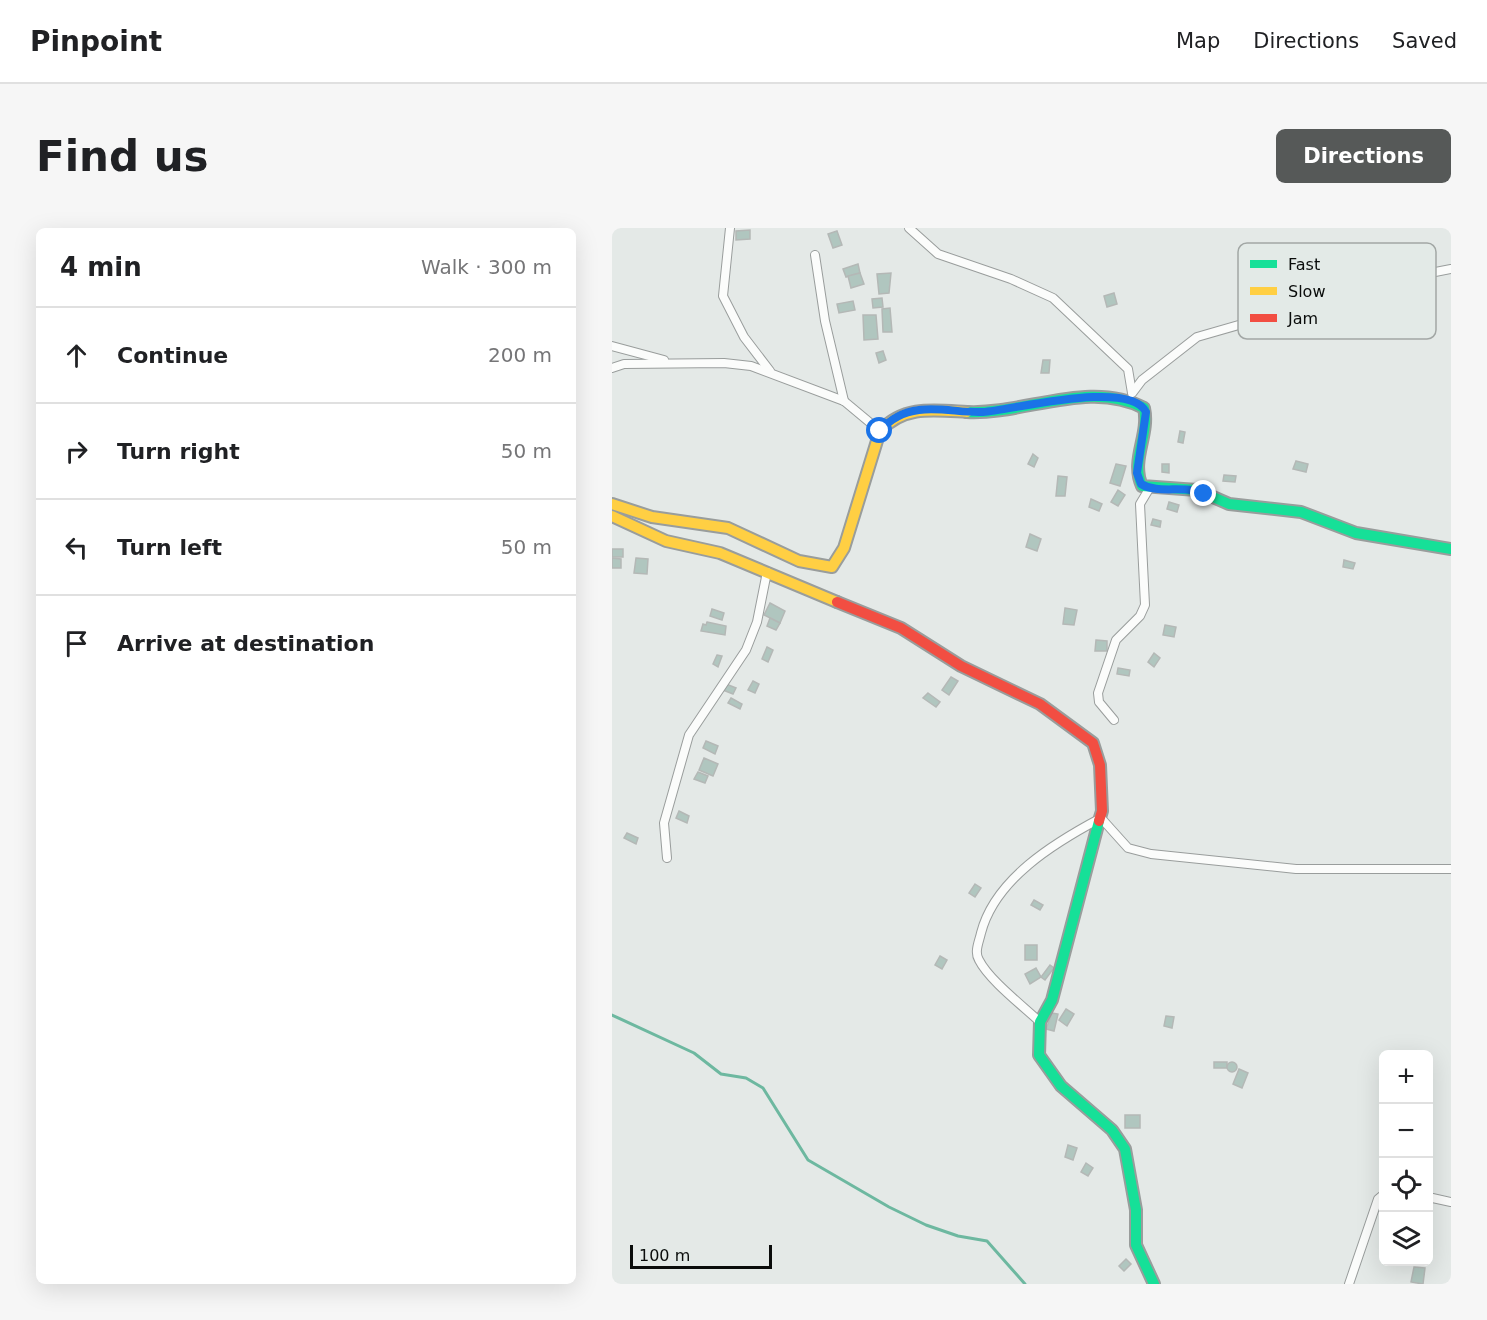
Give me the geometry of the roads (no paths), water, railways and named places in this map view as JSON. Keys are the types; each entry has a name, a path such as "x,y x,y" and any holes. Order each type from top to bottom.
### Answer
{"street":[{"path":"730,228 723,296 744,337 771,372"},
{"path":"909,228 938,254 1011,279 1053,298 1128,369 1132,396 1146,412 1137,473 1141,484 1149,489 1197,490 1229,504 1301,512 1356,533 1451,549"},
{"path":"814,255 825,321 844,401"},
{"path":"1436,272 1451,269"},
{"path":"1132,396 1142,380 1197,338 1238,326"},
{"path":"612,346 674,363"},
{"path":"612,368 624,364 724,363 771,372 791,383 844,401 880,431"},
{"path":"612,504 652,517 728,528 799,561 832,567 844,549 880,431 892,419 918,410 998,411 1067,398 1132,396"},
{"path":"1114,720 1099,702 1098,693 1116,640 1140,616 1145,605 1140,504 1149,489"},
{"path":"612,516 639,531 666,541 720,553 901,628 961,666 1040,704 1096,748 1100,765 1101,818 1089,850 1061,970 1052,1000 1040,1022 1039,1055 1062,1087 1100,1119 1125,1149 1137,1210 1136,1245 1154,1284"},
{"path":"667,858 664,823 689,735 746,650 757,622 767,572"},
{"path":"1101,818 1128,848 1151,854 1296,869 1451,869"},
{"path":"1040,1022 991,976 979,961 976,949 983,923 1001,891 1053,845 1101,818"},
{"path":"1349,1284 1379,1198"},
{"path":"1433,1198 1451,1202"}],"waterway":[{"path":"612,1015 694,1053 721,1074 746,1078 763,1088 808,1160 889,1207 926,1225 958,1236 987,1241 1025,1284"}]}
